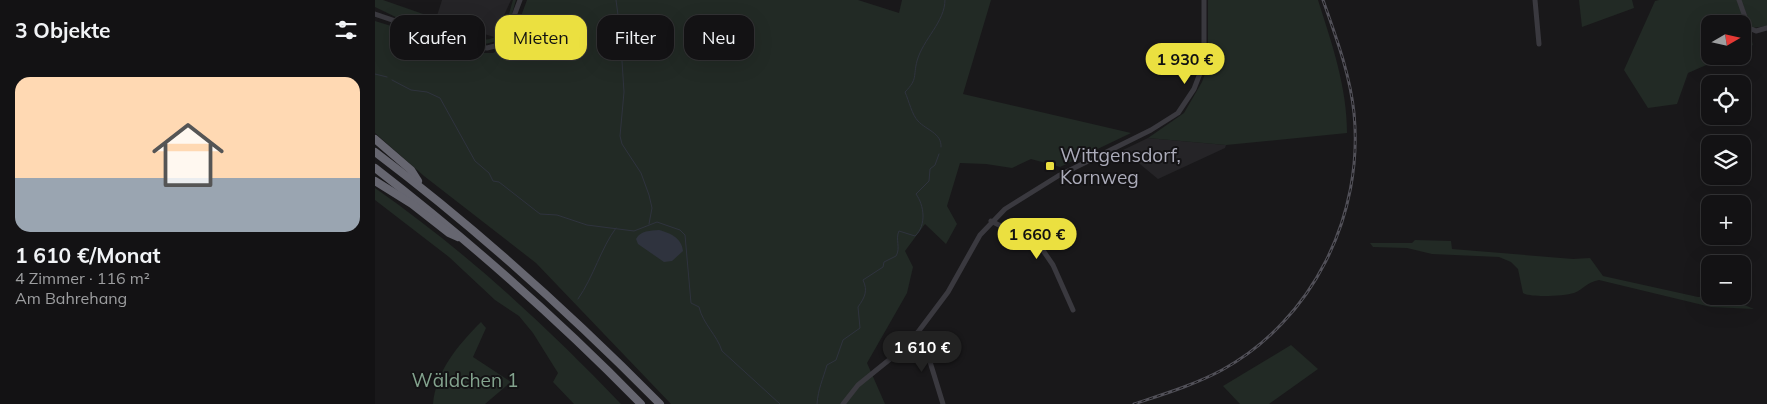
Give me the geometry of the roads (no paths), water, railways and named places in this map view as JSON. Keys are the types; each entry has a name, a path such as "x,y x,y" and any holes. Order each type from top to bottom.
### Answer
{"highway":[{"path":"375,139 411,170 424,189"},
{"path":"375,152 424,189 534,283 601,345 659,404"},
{"path":"375,168 464,239 566,330 641,404"},
{"path":"375,180 449,233 464,239"}],"street":[{"path":"375,14 469,46 487,48 495,46 506,37 520,0"},
{"path":"843,404 858,385 905,347 919,332 948,292 980,235 991,221 1005,209 1092,157 1151,130 1178,113 1194,90 1204,63 1204,0"},
{"path":"1535,0 1539,44"},
{"path":"1739,0 1749,28 1756,31 1767,28"},
{"path":"991,221 1040,246 1053,265 1073,310"},
{"path":"919,332 923,339 943,404"}],"waterway":[{"path":"616,0 618,15"},
{"path":"941,147 939,138 921,124 912,112 905,92 913,80 920,53 938,23 945,0"},
{"path":"622,61 624,92 620,136 622,144 641,173 649,195 652,208 649,224"},
{"path":"375,74 387,77"},
{"path":"392,80 411,90 427,92 440,98 475,161 489,173 493,181 499,182 540,214 557,215 587,225 634,231 657,222 680,230 685,235 691,303 699,307 722,351 780,404"},
{"path":"817,404 827,365 836,360 843,340 860,328 858,307 865,294 863,280 883,267 884,262 896,256 899,231 915,236 919,231 923,215 921,204 916,194 929,181 930,169 935,165 939,154"},
{"path":"578,299 616,228"}],"railway":[{"path":"1134,404 1201,380 1222,370 1254,349 1282,323 1306,294 1326,261 1341,226 1350,189 1355,151 1352,98 1342,56 1323,0"}],"place":[{"name":"Wittgensdorf, Kornweg","path":"1050,166"}],"park label":[{"name":"Wäldchen 1","path":"465,380"}]}
